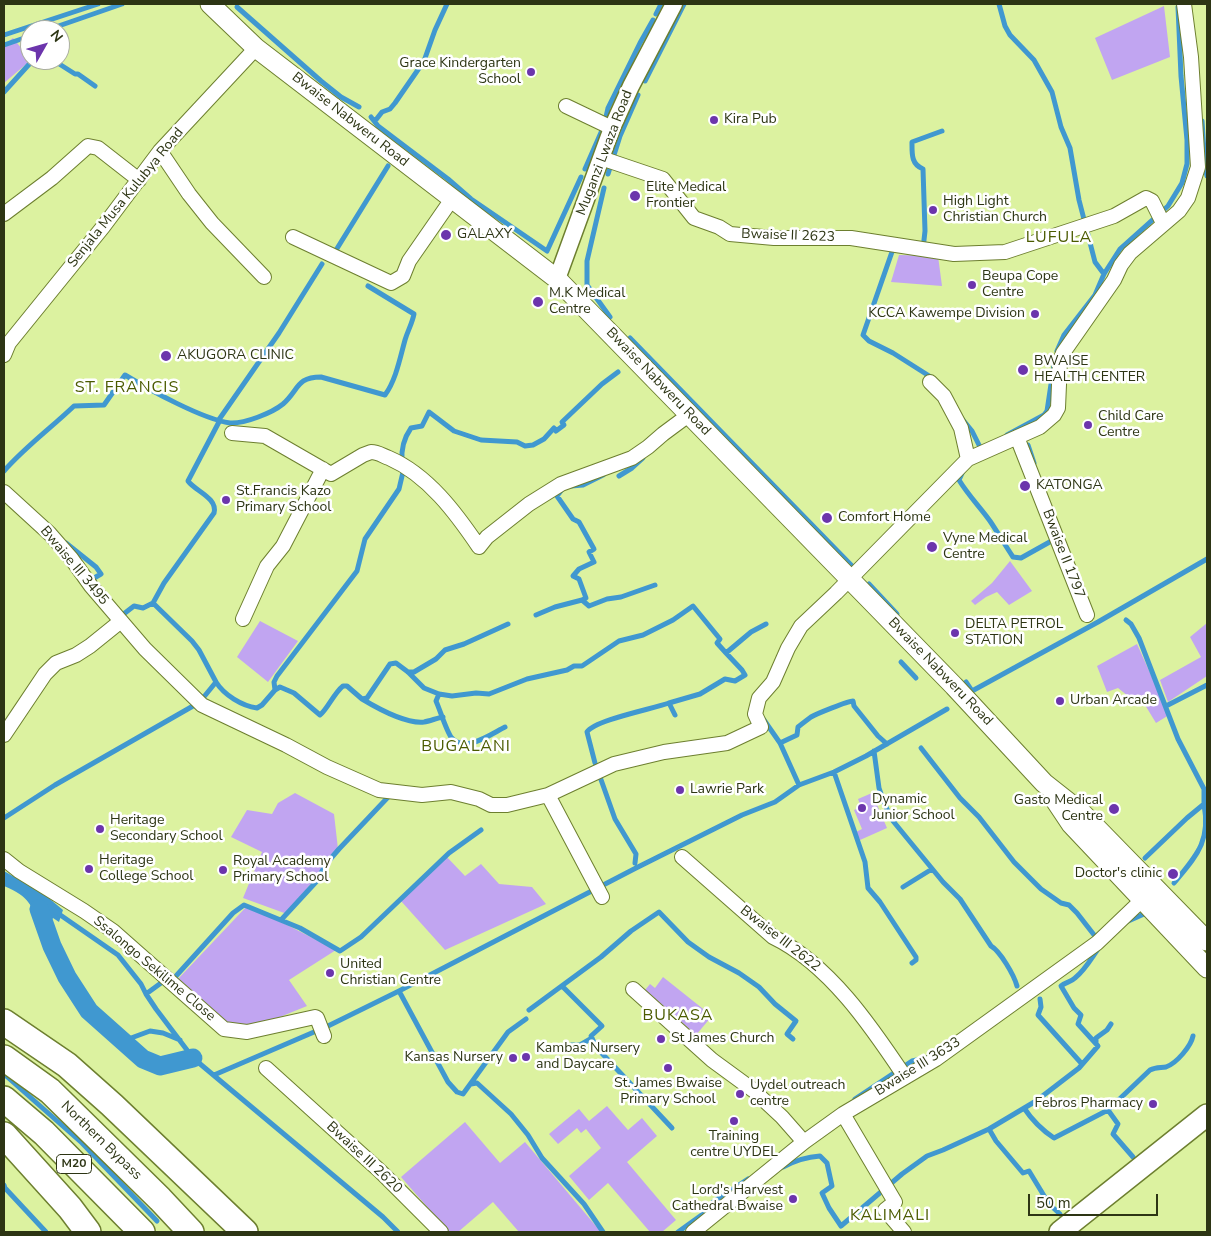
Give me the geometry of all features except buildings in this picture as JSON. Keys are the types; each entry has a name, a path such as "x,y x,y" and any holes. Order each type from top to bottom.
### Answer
{"highway":[{"path":"4,1022 74,1070 245,1232"},
{"name":"Northern Bypass","path":"4,1058 50,1091 191,1232"},
{"name":"M20","path":"4,1099 44,1133 142,1232"},
{"path":"4,1134 70,1208 88,1232"}],"main road":[{"name":"Bwaise Nabweru Road","path":"210,4 256,48 557,279 954,686 1044,783 1082,814 1207,941"},
{"name":"Bwaise Nabweru Road","path":"1044,783 1071,824 1207,968"},
{"path":"1060,1232 1207,1115"},
{"path":"1081,1232 1207,1132"}],"street":[{"name":"Muganzi Lwaza Road","path":"557,279 612,128 631,86 674,4"},
{"path":"602,897 548,795 614,764 664,752 727,743 761,727 755,714 760,698 773,682 788,648 801,626 850,579 968,458 1040,427 1054,415 1058,408 1060,361 1064,353 1114,280 1121,265 1188,198 1198,167 1191,57 1184,4"},
{"name":"Senjala Musa Kulubya Road","path":"4,355 9,343 103,227 160,151 256,48"},
{"path":"566,106 612,128"},
{"path":"4,214 52,178 88,146 98,148 138,180"},
{"path":"160,151 189,194 212,223 264,277"},
{"name":"Bwaise II 2623","path":"601,158 663,179 694,218 719,227 730,234 774,238 851,238 954,254 1005,252 1114,216 1146,198 1152,201 1163,223"},
{"path":"293,237 391,284 403,276 409,261 452,199"},
{"path":"930,382 944,396 961,428 968,458"},
{"path":"244,619 267,566 283,546 327,472 363,455 371,452 400,463 435,491 457,516 479,547 487,537 529,504 561,484 632,458 648,448 690,414"},
{"path":"232,433 266,436 327,472"},
{"name":"Bwaise II 1797","path":"1017,437 1087,614"},
{"name":"Bwaise III 3495","path":"4,492 50,534 71,558 91,586 145,649 202,706 286,745 327,767 379,790 422,795 451,792 479,799 491,805 507,805 548,795"},
{"path":"4,735 45,674 56,663 76,655 90,646 121,621"},
{"name":"Bwaise III 2622","path":"682,857 773,937 810,959 875,1031 904,1077"},
{"name":"Ssalongo Sekilime Close","path":"4,859 19,871 113,931 224,1029 247,1032 310,1017 317,1018 324,1036"},
{"name":"Bwaise III 3633","path":"693,1232 804,1142 843,1114 936,1059 1097,943 1142,900"},
{"path":"633,989 712,1060 753,1090 782,1117 804,1142"},
{"name":"Bwaise III 2620","path":"266,1068 380,1171 441,1232"},
{"path":"843,1114 895,1202 885,1210 904,1232"}],"shaded area":[{"path":"1164,6 1170,57 1112,80 1095,38"},
{"path":"13,38 20,47 20,69 4,83 4,45"},
{"path":"899,255 938,256 942,286 891,282"},
{"path":"1010,561 1032,591 1009,605 997,592 975,605 971,601 992,583"},
{"path":"260,621 298,641 268,682 237,657"},
{"path":"1207,623 1207,676 1168,702 1160,680 1201,657 1190,637"},
{"path":"1137,644 1169,715 1156,723 1142,700 1133,700 1118,688 1107,692 1097,666"},
{"path":"295,793 334,814 338,849 287,914 243,898 262,852 231,837 247,810 272,814 278,803"},
{"path":"872,793 887,828 860,840 856,832 862,829 854,810 861,807 858,799"},
{"path":"445,855 465,876 481,864 499,884 532,887 546,904 445,950 401,901"},
{"path":"248,905 336,950 289,980 307,1006 248,1030 225,1024 178,979"},
{"path":"663,977 712,1016 696,1035 645,990 650,984 655,988"},
{"path":"607,1106 628,1130 642,1118 657,1136 627,1162 676,1220 662,1232 650,1232 608,1183 589,1200 569,1176 601,1148 586,1129 581,1133 577,1128 558,1144 549,1134 579,1109 589,1121"},
{"path":"465,1122 500,1163 525,1142 601,1232 519,1232 493,1202 458,1232 449,1232 401,1177"}],"water":[{"path":"4,871 44,894 63,910 59,922 53,918 51,921 57,933 41,931 32,908 25,898 4,886"}],"waterway":[{"path":"4,35 98,4"},
{"path":"70,22 122,4"},
{"path":"375,121 382,112 390,109 395,103 424,61 447,4"},
{"path":"656,14 661,4"},
{"path":"645,81 684,4"},
{"path":"999,4 1005,26 1010,35 1034,60 1052,92 1061,127 1070,148 1079,200 1095,262 1104,274 1095,295 1064,335 1057,351"},
{"path":"237,7 321,81 341,97 359,107"},
{"path":"1104,274 1120,249 1168,206 1182,183 1187,164 1187,140 1181,76 1178,7"},
{"path":"606,117 608,108 653,20"},
{"path":"4,45 20,39"},
{"path":"4,92 24,70"},
{"path":"69,70 95,86"},
{"path":"608,174 620,136 638,95"},
{"path":"371,117 378,126 448,179 471,199 547,251 581,177"},
{"path":"1202,121 1207,176"},
{"path":"585,169 603,128"},
{"path":"923,249 925,231 923,169 914,161 912,142 942,131"},
{"path":"333,255 388,166"},
{"path":"604,188 587,261 587,285 610,317"},
{"path":"897,249 893,249 863,335 869,341 893,353 934,379"},
{"path":"153,603 164,583 214,513 213,503 188,481 220,420 218,421 279,333 322,264"},
{"path":"4,471 74,406 104,405 125,375 191,410 230,423 250,420 272,411 283,404 299,385 307,379 321,377 385,395 395,376 414,314 368,286"},
{"path":"630,338 854,568"},
{"path":"1007,435 1044,415 1047,411 1054,364"},
{"path":"402,462 404,444 411,428 422,426 429,412 454,431 481,440 517,442 525,446 533,445 544,439 554,428 556,431 564,425 562,422 602,384 618,372"},
{"path":"963,420 972,431 982,451"},
{"path":"1028,445 1034,463"},
{"path":"619,476 643,458"},
{"path":"963,471 959,480 990,521 1013,557 1021,558 1055,539"},
{"path":"216,682 219,687 240,702 257,708 262,705 275,690 274,682 277,676 357,571 365,539 399,489 403,472"},
{"path":"571,486 583,485 603,475"},
{"path":"563,488 557,496 573,519 579,522 594,549 589,552 594,562 579,569 573,576 579,579 586,598 582,600"},
{"path":"66,543 96,567 101,574 89,581"},
{"path":"966,682 972,691 1098,622 1207,559"},
{"path":"869,584 897,614"},
{"path":"536,615 555,607 582,600 589,606 655,585"},
{"path":"120,615 134,606 143,608 153,603 192,641 216,682 203,698"},
{"path":"275,690 280,687 294,693 320,715 343,686 347,686 362,699 367,698 390,664 396,663 424,688 439,694 452,696 476,693 489,694 527,679 567,670 574,666 582,666 619,641 643,635 673,620 693,606 720,639 717,643 726,653"},
{"path":"1126,620 1131,624 1139,638 1178,739 1204,789 1204,804 1145,858"},
{"path":"408,672 414,672 436,659 445,650 464,644 508,624"},
{"path":"669,703 700,694 725,679 735,681 745,675 726,653 751,632 766,624"},
{"path":"901,662 916,678"},
{"path":"1166,706 1207,685"},
{"path":"439,694 436,701 449,734 456,742 463,744 478,741 505,727"},
{"path":"362,699 375,707 408,721 424,722 443,717"},
{"path":"780,743 797,735 798,727 811,717 853,701 854,706 878,736 887,744"},
{"path":"595,763 587,732 592,728 612,719 669,703 675,715"},
{"path":"4,818 55,785 193,706"},
{"path":"214,1075 328,1026 399,991 636,868 742,815 775,802 799,785 834,772 866,756 947,709"},
{"path":"764,720 780,743 799,785"},
{"path":"921,748 1014,862 1041,889 1061,903 1069,905 1098,940"},
{"path":"874,751 879,788 893,821 943,882 960,899 991,946 1006,964 1017,986"},
{"path":"834,772 865,862 868,888 880,902 916,957 916,960 912,963"},
{"path":"599,774 615,819 636,854 635,863"},
{"path":"281,920 316,882 326,864 339,849 391,794"},
{"path":"1174,883 1200,848 1205,829 1204,804"},
{"path":"176,976 233,913 244,905 300,928 340,951 361,937 449,853 481,830"},
{"path":"903,887 932,869"},
{"path":"39,909 52,946 67,977 89,1011 143,1059 160,1066 193,1058"},
{"path":"56,912 118,955 141,984 156,1009 193,1058 383,1217 398,1232"},
{"path":"529,1010 601,957 631,931 659,912 688,942 759,987 775,1004 796,1021 787,1034 793,1039"},
{"path":"1126,922 1144,914"},
{"path":"783,1167 801,1159 820,1156 827,1163 832,1186 822,1193 841,1226 902,1174 927,1156 989,1129 1036,1101 1079,1068 1098,1046 1078,1024 1081,1015 1074,1008 1061,986 1079,975 1098,949"},
{"path":"146,994 161,983"},
{"path":"562,986 602,1026 591,1036 592,1038 580,1045 571,1045"},
{"path":"399,991 448,1082 457,1092 463,1094 508,1032 526,1019"},
{"path":"1040,999 1041,1007 1038,1015 1082,1064"},
{"path":"1096,1043 1096,1038 1107,1030 1111,1024"},
{"path":"123,1041 150,1031 163,1033 180,1040"},
{"path":"1024,1108 1030,1117 1054,1138 1108,1110 1150,1070 1166,1067 1175,1062 1186,1049 1193,1036"},
{"path":"592,1038 596,1047 672,1128"},
{"path":"855,1099 912,1061 930,1057"},
{"path":"4,1074 82,1143 157,1221"},
{"path":"471,1084 477,1083 511,1114 528,1135 542,1158 584,1204 603,1232"},
{"path":"1108,1110 1118,1124 1113,1134 1133,1157"},
{"path":"989,1129 996,1141 1023,1173 1029,1171 1049,1204 1060,1214"},
{"path":"713,1202 748,1179"},
{"path":"4,1185 46,1232"},
{"path":"678,1232 703,1214"}],"place":[{"name":"Grace Kindergarten School","path":"531,72"},
{"name":"Kira Pub","path":"714,120"},
{"name":"Elite Medical Frontier","path":"635,196"},
{"name":"High Light Christian Church","path":"933,210"},
{"name":"GALAXY","path":"446,235"},
{"name":"Beupa Cope Centre","path":"972,285"},
{"name":"M.K Medical Centre","path":"538,302"},
{"name":"KCCA Kawempe Division","path":"1035,314"},
{"name":"AKUGORA CLINIC","path":"166,356"},
{"name":"BWAISE HEALTH CENTER","path":"1023,370"},
{"name":"Child Care Centre","path":"1088,425"},
{"name":"KATONGA","path":"1025,486"},
{"name":"St.Francis Kazo Primary School","path":"226,500"},
{"name":"Comfort Home","path":"827,518"},
{"name":"Vyne Medical Centre","path":"932,547"},
{"name":"DELTA PETROL STATION","path":"955,633"},
{"name":"Urban Arcade","path":"1060,701"},
{"name":"Lawrie Park","path":"680,790"},
{"name":"Dynamic Junior School","path":"862,808"},
{"name":"Gasto Medical Centre","path":"1114,809"},
{"name":"Heritage Secondary School","path":"100,829"},
{"name":"Heritage College School","path":"89,869"},
{"name":"Royal Academy Primary School","path":"223,870"},
{"name":"Doctor's clinic","path":"1173,874"},
{"name":"United Christian Centre","path":"330,973"},
{"name":"St James Church","path":"661,1039"},
{"name":"Kambas Nursery and Daycare","path":"526,1057"},
{"name":"Kansas Nursery","path":"513,1058"},
{"name":"St. James Bwaise Primary School","path":"668,1068"},
{"name":"Uydel outreach centre","path":"740,1094"},
{"name":"Febros Pharmacy","path":"1153,1104"},
{"name":"Training centre UYDEL","path":"734,1121"},
{"name":"Lord's Harvest Cathedral Bwaise","path":"793,1199"}],"district":[{"name":"LUFULA","path":"1059,238"},
{"name":"ST. FRANCIS","path":"127,388"},
{"name":"BUGALANI","path":"466,747"},
{"name":"BUKASA","path":"678,1016"},
{"name":"KALIMALI","path":"890,1216"}]}
